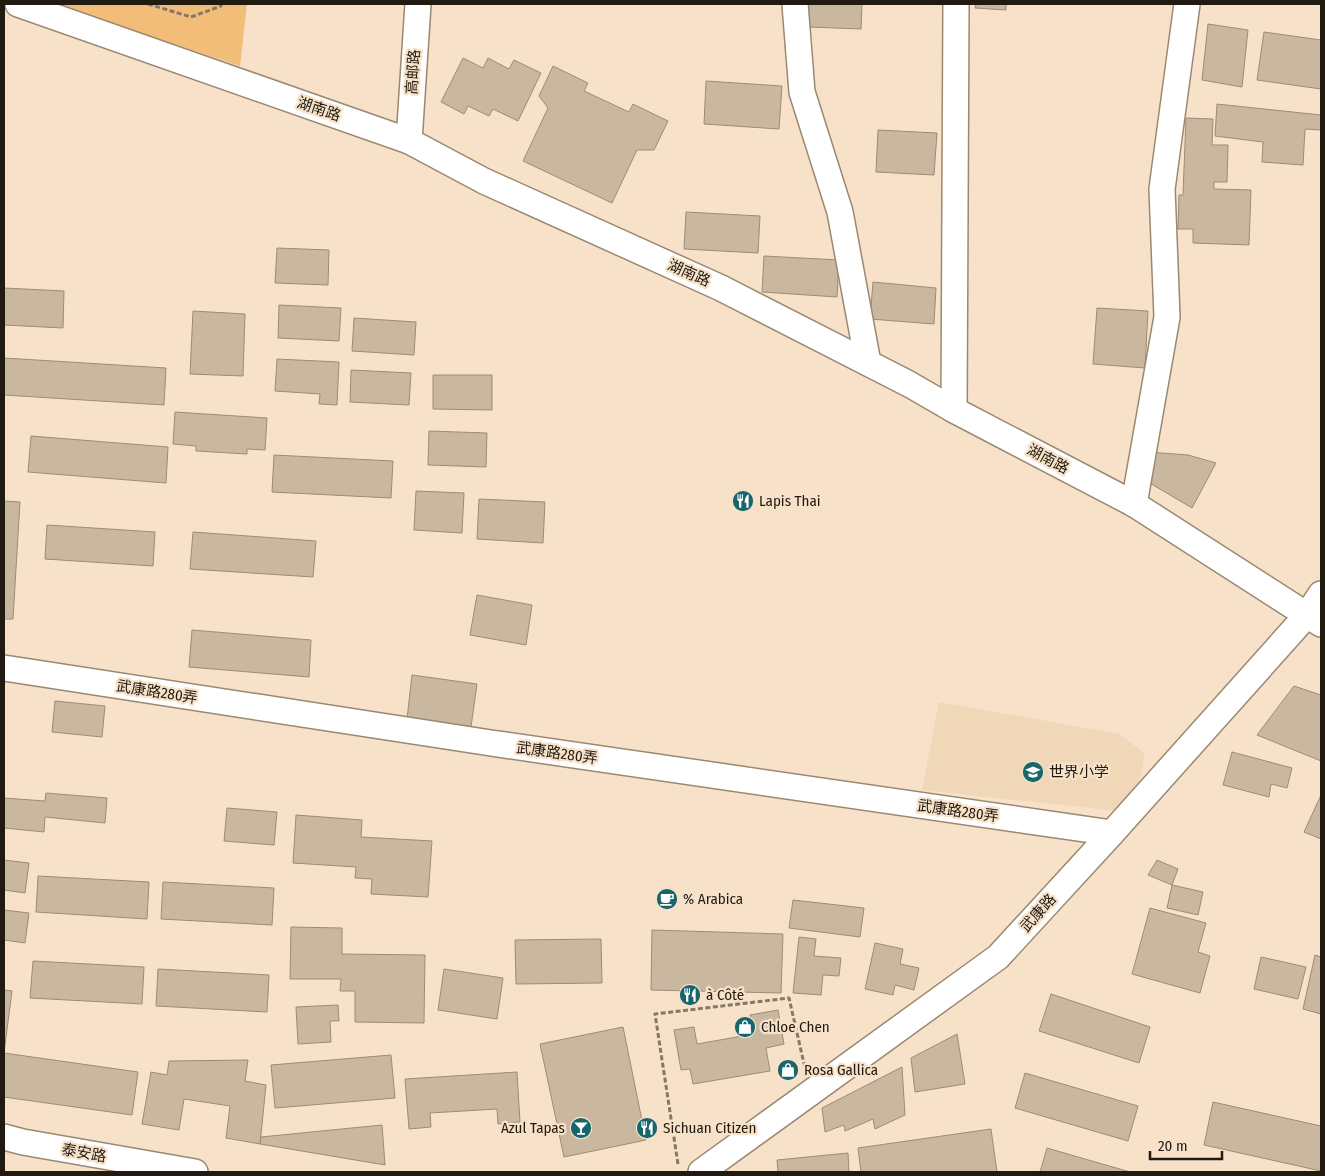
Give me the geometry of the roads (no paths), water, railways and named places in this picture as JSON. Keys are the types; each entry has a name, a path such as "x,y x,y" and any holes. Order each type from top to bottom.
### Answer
{"street":[{"name":"湖南路","path":"18,4 409,141 484,180 721,288 909,384 954,410 1134,504 1314,619"},
{"name":"高邮路","path":"409,141 418,4"},
{"path":"795,4 802,92 840,212 868,363"},
{"path":"954,410 956,4"},
{"path":"1134,504 1167,317 1162,189 1187,4"},
{"name":"武康路","path":"701,1172 998,957 1314,619 1321,594"},
{"name":"武康路280弄","path":"4,668 491,743 1112,833"},
{"name":"泰安路","path":"4,1137 195,1172"}],"place":[{"name":"Lapis Thai","path":"743,501"},
{"name":"世界小学","path":"1033,772"},
{"name":"% Arabica","path":"667,899"},
{"name":"à Côté","path":"690,995"},
{"name":"Chloe Chen","path":"745,1027"},
{"name":"Rosa Gallica","path":"788,1070"},
{"name":"Azul Tapas","path":"581,1128"},
{"name":"Sichuan Citizen","path":"647,1128"}]}
